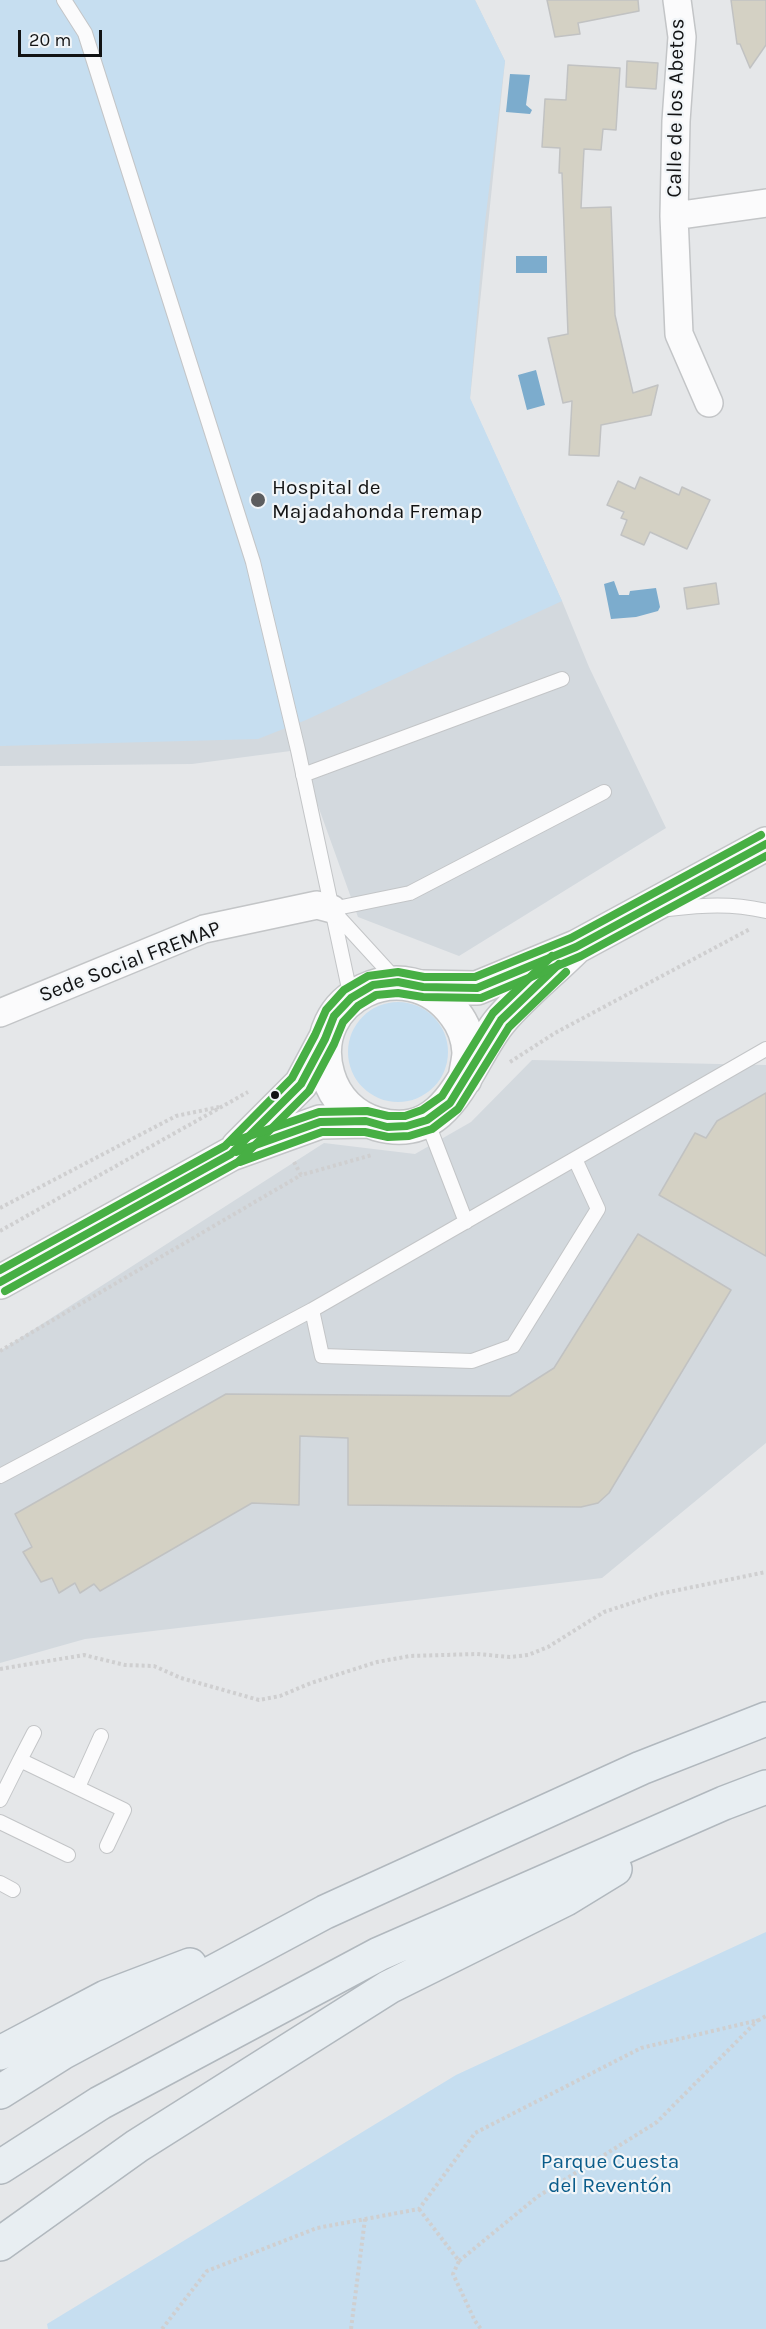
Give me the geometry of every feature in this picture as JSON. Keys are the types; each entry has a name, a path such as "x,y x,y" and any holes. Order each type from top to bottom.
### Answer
{"highway":[{"path":"0,2053 106,1998 326,1912 631,1773 766,1719"},
{"path":"0,2167 100,2103 379,1954 724,1803 766,1787"},
{"path":"0,2244 137,2146 389,1987 566,1899 724,1803"},
{"path":"0,2092 62,2053 326,1912"}],"street":[{"name":"Calle de los Abetos","path":"677,0 682,37 676,121 674,216 679,334 709,403"},
{"name":"Calle de los Abetos","path":"674,216 766,203"},
{"path":"231,1154 301,1084 325,1040 334,1017 351,998 373,985 411,984 477,988 576,947 766,844"},
{"name":"Sede Social FREMAP","path":"0,1013 204,929 317,905 332,909"},
{"path":"0,1282 231,1154 320,1122 366,1121 387,1126 407,1126 427,1120 450,1103 501,1020 576,947"},
{"path":"411,984 446,1002 463,1024 469,1051 465,1078"},
{"path":"325,1040 324,1064 332,1087 346,1107 366,1121"}],"lane":[{"path":"64,0 84,33 253,562 303,775 351,998"},
{"path":"303,775 562,679"},
{"path":"332,909 410,893 604,792"},
{"path":"639,913 711,904 744,906 766,911"},
{"path":"332,909 411,984"},
{"path":"0,1476 312,1310 766,1049"},
{"path":"427,1120 465,1222"},
{"path":"312,1310 322,1356 472,1361 513,1346 598,1209 575,1159"},
{"path":"0,1800 34,1733"},
{"path":"78,1787 101,1736"},
{"path":"20,1760 124,1810 107,1846"},
{"path":"0,1822 68,1856"},
{"path":"0,1883 13,1890"}],"path":[{"path":"0,1208 176,1116 224,1106"},
{"path":"0,1351 301,1175"},
{"path":"0,1669 84,1655 124,1665 154,1666 181,1678 259,1700 280,1696 311,1683 377,1662 399,1658 477,1654 510,1657 528,1654 548,1647 604,1612 659,1594 766,1572"},
{"path":"481,2329 453,2274 459,2261 537,2197 657,2122 759,2020 766,2016"},
{"path":"162,2329 207,2271 317,2228 419,2209 476,2133 641,2048 759,2020"},
{"path":"419,2209 459,2261"},
{"path":"351,2329 365,2219"}],"shaded area":[{"name":"Hospital de Majadahonda Fremap","path":"0,0 475,0 505,61 470,399 562,601 589,667 666,828 459,956 358,917 298,750 192,764 0,766"},
{"path":"532,1060 766,1065 766,1443 602,1578 85,1639 0,1663 0,1351 324,1143 415,1154 471,1122"}],"green space":[{"name":"Hospital de Majadahonda Fremap","path":"0,0 475,0 505,61 484,230 470,398 562,601 306,720 258,739 0,746"},
{"path":"398,1002 426,1010 440,1024 448,1052 440,1080 426,1094 398,1102 370,1094 356,1080 348,1052 356,1024 370,1010"},
{"name":"Parque Cuesta del Reventón","path":"766,1932 766,2329 48,2329 47,2324 456,2075"}],"water":[{"path":"510,74 530,75 526,105 532,110 530,114 506,112"},
{"path":"516,256 547,256 547,273 516,273"},
{"path":"536,370 545,405 527,410 518,375"},
{"path":"614,581 619,595 629,595 630,591 656,588 660,607 658,611 636,617 611,619 604,584"}],"building":[{"path":"547,0 638,0 639,11 578,23 580,34 555,37"},
{"path":"731,0 766,0 766,45 750,68 740,44 737,44"},
{"path":"627,61 658,63 656,89 626,87"},
{"path":"568,65 620,68 616,130 603,129 601,150 584,149 581,208 611,207 615,315 633,393 658,385 651,415 601,425 599,456 569,455 572,401 563,403 548,338 568,334 562,173 559,173 560,148 542,147 545,99 566,100"},
{"path":"640,477 679,495 682,487 710,500 687,549 650,532 644,545 621,535 627,520 621,518 624,512 607,505 618,481 635,489"},
{"path":"716,583 719,604 687,609 684,588"},
{"path":"766,1093 766,1256 659,1195 695,1133 706,1138 717,1121"},
{"path":"638,1234 731,1290 609,1493 598,1503 581,1507 348,1505 348,1438 300,1436 299,1505 252,1503 100,1591 94,1584 80,1593 75,1583 59,1593 52,1578 41,1582 23,1552 32,1547 15,1514 226,1394 510,1396 554,1368"}],"transit line":[{"path":"0,1270 225,1146 292,1078 326,1010 344,990 368,976 398,972 424,977 475,977 571,938 761,835"},
{"path":"0,1282 231,1154 301,1084 325,1039 334,1016 351,998 373,985 398,982 423,987 477,988 576,947 766,844"},
{"path":"5,1291 238,1162 309,1091 343,1022 358,1006 376,995 398,993 423,997 481,998 581,956 766,856"},
{"path":"232,1142 319,1112 367,1111 388,1116 405,1116 422,1110 442,1096 493,1013 552,956"},
{"path":"236,1152 320,1122 366,1121 387,1127 407,1126 427,1120 450,1103 501,1020 559,964"},
{"path":"240,1162 322,1132 365,1132 388,1137 409,1136 432,1129 458,1109 509,1027 566,972"}],"place":[{"name":"Hospital de Majadahonda Fremap","path":"258,500"}]}
